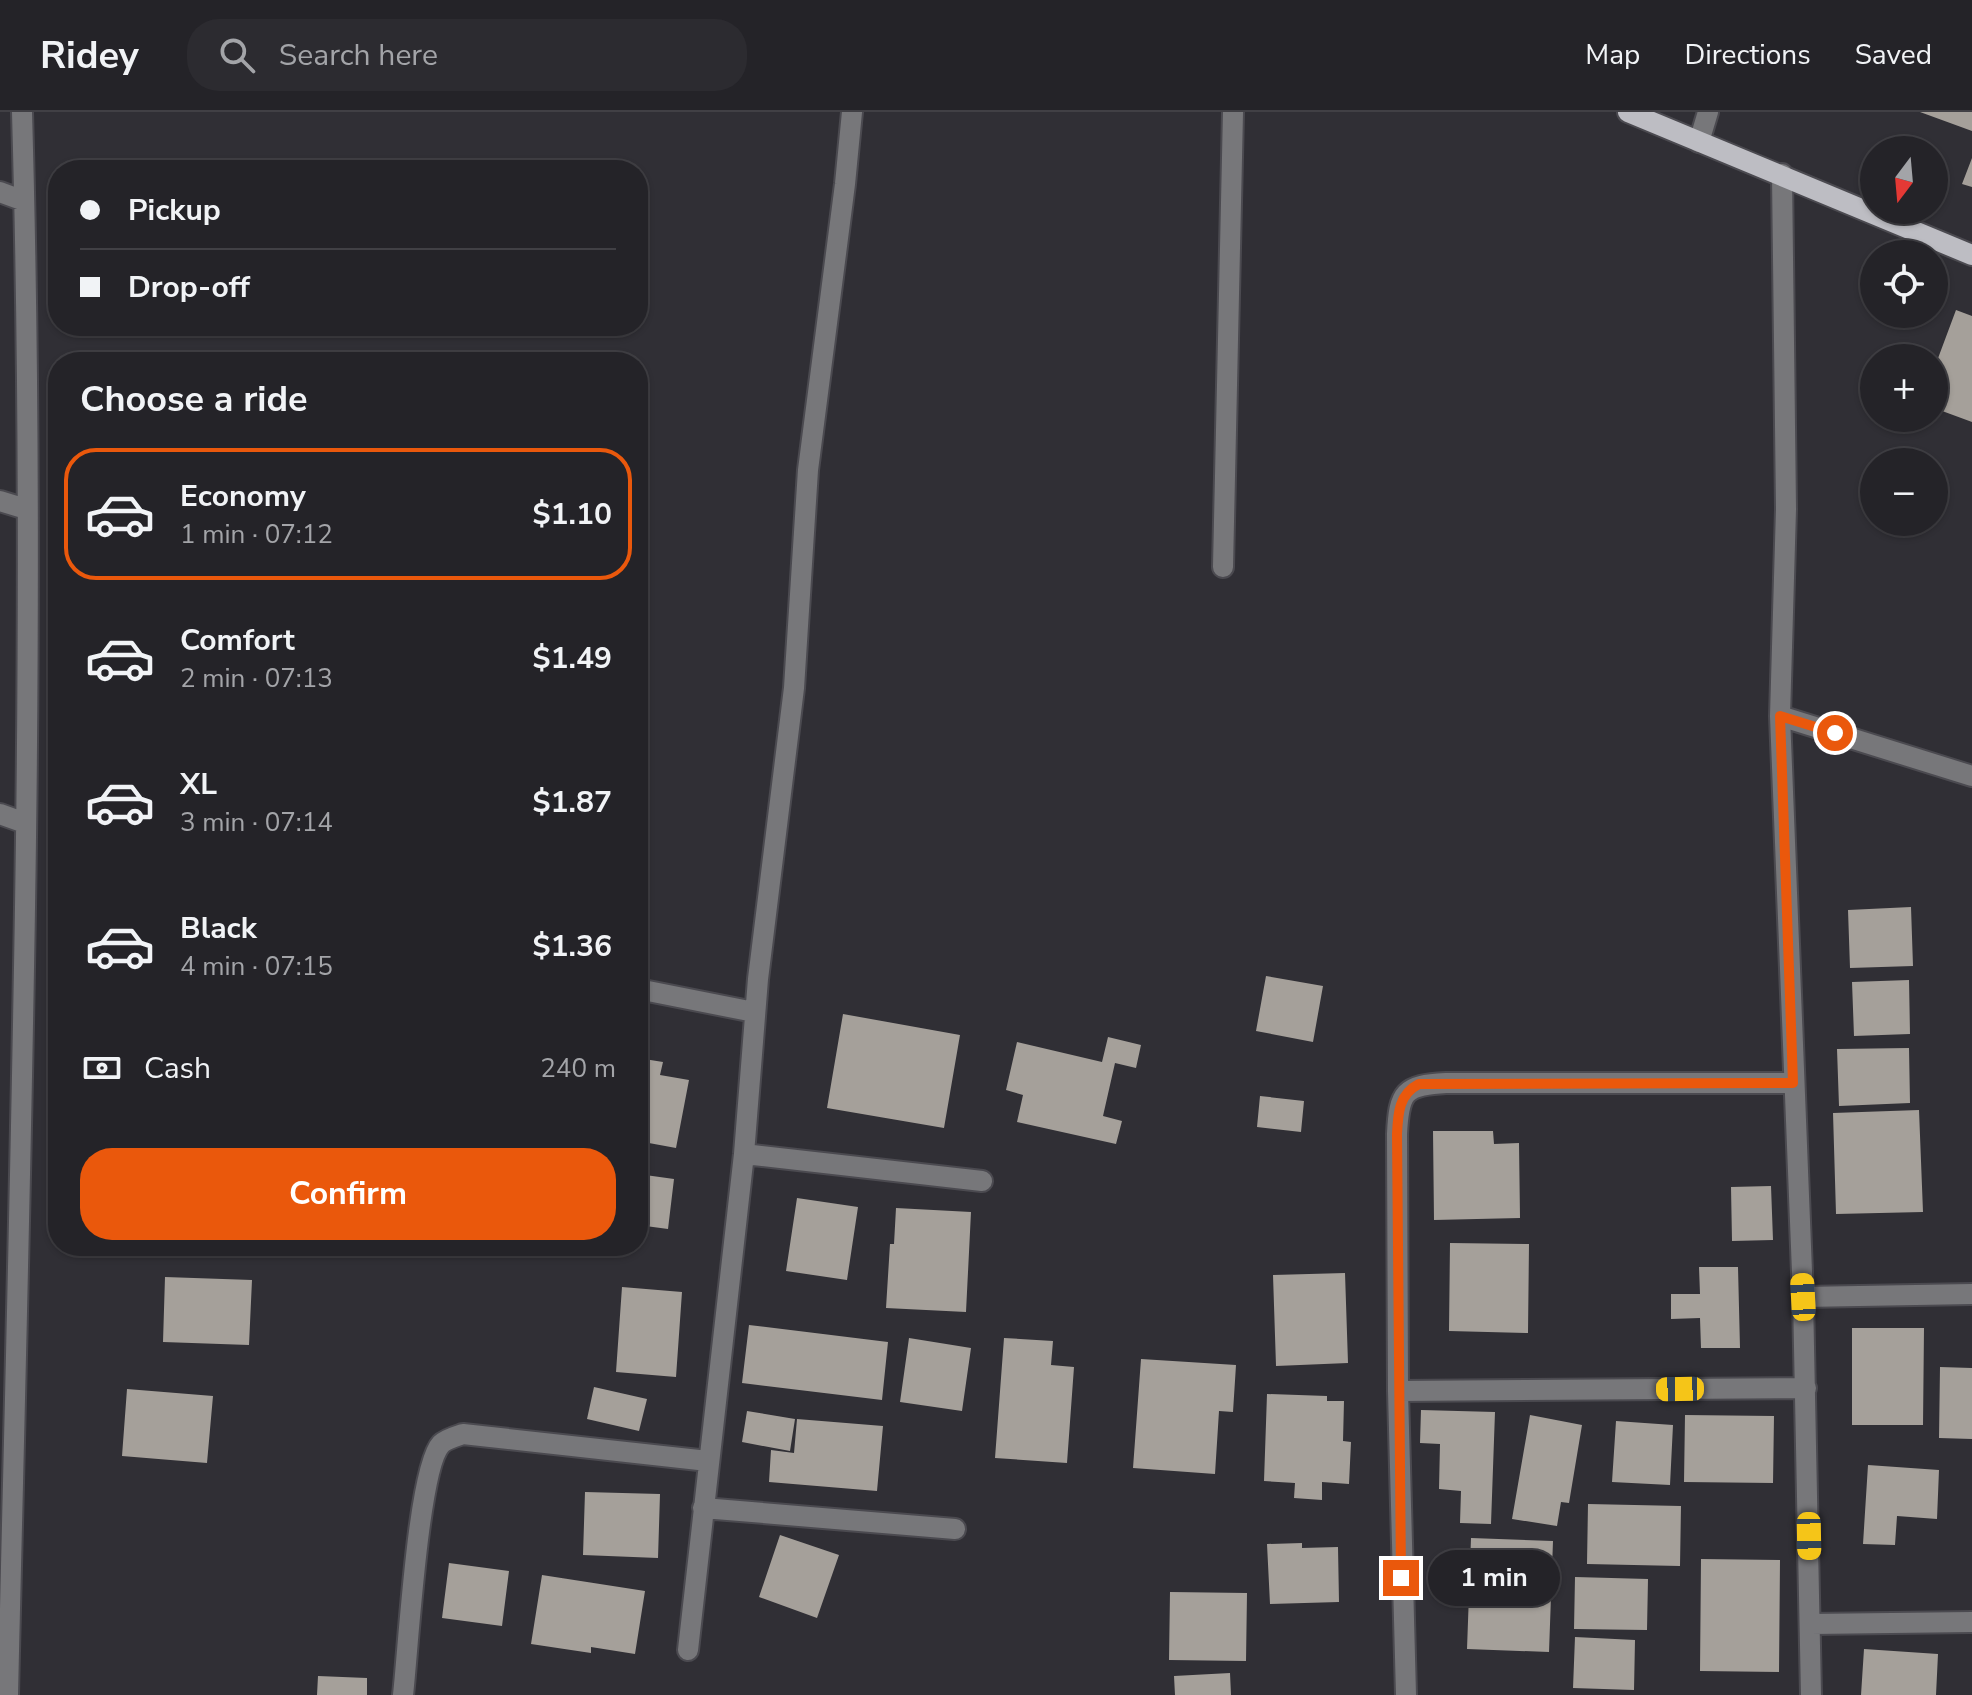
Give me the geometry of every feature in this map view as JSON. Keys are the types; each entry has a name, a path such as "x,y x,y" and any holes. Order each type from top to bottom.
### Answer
{"main road":[{"path":"1628,112 1972,255"}],"street":[{"path":"8,1695 25,823 22,112"},
{"path":"688,1650 744,1154 754,1012 794,688 808,470 852,112"},
{"path":"1223,567 1233,112"},
{"path":"1699,142 1708,112"},
{"path":"1782,174 1786,509 1780,716 1806,1388 1811,1695"},
{"path":"0,192 24,201"},
{"path":"0,501 26,509"},
{"path":"1780,716 1972,776"},
{"path":"0,814 25,823"},
{"path":"648,991 754,1012"},
{"path":"1406,1695 1398,1391 1397,1134 1398,1114 1410,1089 1419,1084 1446,1083 1793,1083"},
{"path":"744,1154 982,1181"},
{"path":"1803,1297 1972,1294"},
{"path":"1398,1391 1806,1388"},
{"path":"403,1695 415,1569 430,1465 442,1443 463,1434 708,1461"},
{"path":"703,1508 955,1529"},
{"path":"1811,1624 1972,1622"}],"building":[{"path":"1920,112 1972,112 1972,131"},
{"path":"1972,158 1972,187 1962,184"},
{"path":"1956,310 1972,316 1972,422 1948,413 1948,344 1943,344"},
{"path":"1911,907 1913,966 1850,968 1848,910"},
{"path":"1266,976 1323,986 1313,1042 1256,1031"},
{"path":"1909,980 1910,1034 1854,1036 1852,982"},
{"path":"843,1014 960,1035 944,1128 827,1108"},
{"path":"1108,1037 1141,1045 1136,1068 1115,1063 1103,1116 1122,1121 1116,1144 1017,1122 1023,1095 1006,1090 1017,1042 1102,1062"},
{"path":"1909,1048 1910,1103 1839,1106 1837,1049"},
{"path":"648,1060 663,1062 660,1075 689,1080 676,1148 648,1143"},
{"path":"1260,1096 1304,1101 1301,1132 1257,1127"},
{"path":"1919,1110 1923,1212 1836,1214 1833,1113"},
{"path":"1433,1131 1493,1131 1494,1144 1519,1143 1520,1218 1434,1220"},
{"path":"648,1175 674,1179 668,1229 648,1226"},
{"path":"1771,1186 1773,1240 1732,1241 1731,1187"},
{"path":"797,1198 858,1207 847,1280 786,1271"},
{"path":"896,1208 971,1212 966,1312 886,1308"},
{"path":"1450,1243 1529,1244 1528,1333 1449,1331"},
{"path":"1699,1267 1738,1267 1740,1348 1701,1348 1700,1318 1671,1319 1671,1294 1700,1294"},
{"path":"1345,1273 1348,1363 1276,1366 1273,1275"},
{"path":"165,1277 252,1280 249,1345 163,1342"},
{"path":"622,1287 682,1292 676,1377 616,1372"},
{"path":"749,1325 888,1342 882,1400 742,1383"},
{"path":"1852,1328 1924,1328 1923,1425 1852,1425"},
{"path":"909,1338 971,1348 962,1411 900,1402"},
{"path":"1004,1338 1053,1341 1051,1365 1074,1367 1067,1463 995,1458"},
{"path":"1141,1359 1236,1365 1233,1412 1219,1411 1215,1474 1133,1468"},
{"path":"1940,1367 1972,1368 1972,1439 1939,1438"},
{"path":"594,1387 647,1399 639,1431 587,1419"},
{"path":"127,1389 213,1396 207,1463 122,1456"},
{"path":"1267,1394 1327,1396 1327,1401 1344,1401 1343,1441 1351,1442 1349,1484 1322,1482 1322,1500 1294,1498 1295,1483 1264,1481"},
{"path":"1421,1410 1495,1412 1491,1524 1460,1523 1461,1491 1439,1489 1440,1444 1420,1443"},
{"path":"747,1411 795,1419 790,1451 742,1442"},
{"path":"1530,1415 1582,1425 1569,1503 1561,1502 1557,1526 1512,1519"},
{"path":"1685,1415 1774,1416 1773,1483 1684,1482"},
{"path":"797,1419 883,1426 877,1491 769,1482 771,1450 794,1453"},
{"path":"1616,1421 1673,1425 1670,1485 1612,1482"},
{"path":"1868,1465 1939,1470 1937,1519 1897,1516 1895,1545 1863,1544"},
{"path":"585,1492 660,1494 658,1558 583,1555"},
{"path":"1588,1504 1681,1506 1680,1566 1587,1564"},
{"path":"780,1535 839,1555 817,1618 759,1597"},
{"path":"1471,1538 1553,1541 1549,1652 1467,1649"},
{"path":"1302,1543 1302,1548 1338,1547 1339,1602 1270,1604 1267,1544"},
{"path":"1701,1559 1780,1560 1779,1672 1700,1671"},
{"path":"449,1563 509,1571 502,1626 442,1618"},
{"path":"542,1575 645,1591 635,1654 591,1647 591,1653 531,1644"},
{"path":"1575,1577 1648,1579 1647,1630 1574,1629"},
{"path":"1170,1592 1247,1593 1246,1661 1169,1660"},
{"path":"1575,1637 1635,1640 1634,1690 1573,1688"},
{"path":"1864,1649 1938,1654 1936,1695 1861,1695"},
{"path":"1230,1673 1231,1695 1175,1695 1174,1676"},
{"path":"318,1676 367,1678 367,1695 317,1695"}],"route":[{"path":"1401,1578 1397,1134 1402,1101 1410,1089 1419,1084 1793,1083 1780,716 1835,733"}]}
